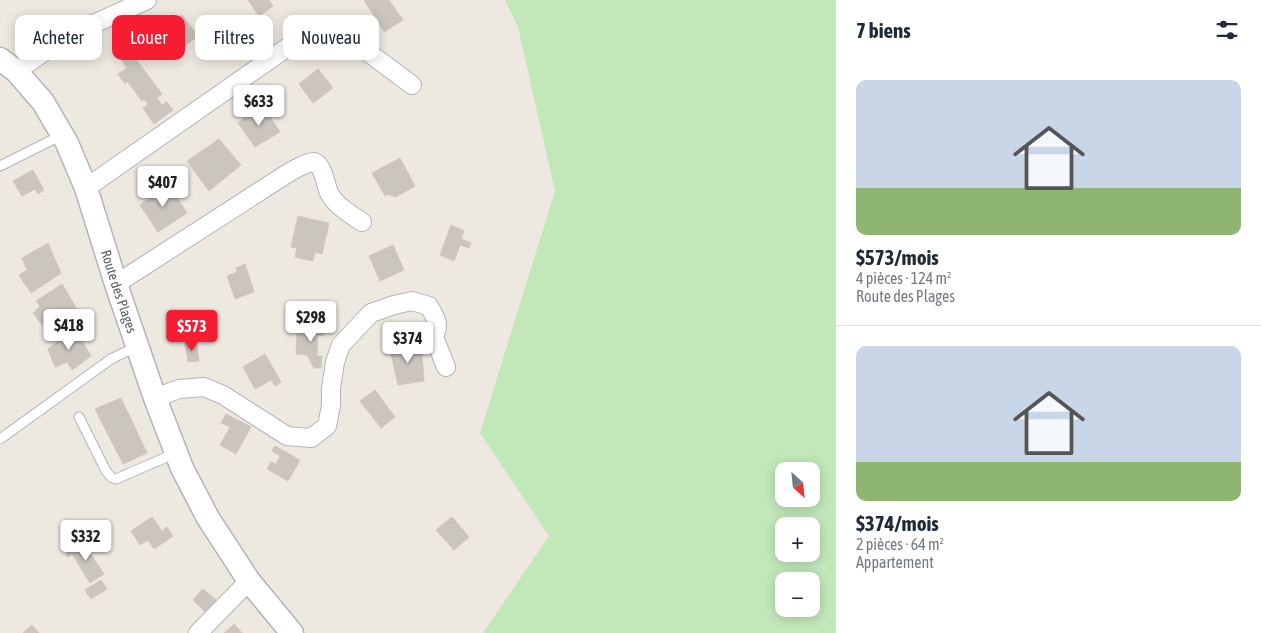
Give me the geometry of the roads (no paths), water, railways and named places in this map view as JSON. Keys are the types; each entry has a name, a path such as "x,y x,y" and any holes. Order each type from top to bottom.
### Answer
{"street":[{"path":"8,65 147,0"},
{"path":"86,188 315,28 335,29 412,85"},
{"name":"Route des Plages","path":"8,65 43,102 67,143 86,188 155,398 182,468 208,518 249,581 292,633"},
{"path":"116,284 285,174 307,164 315,162 320,165 329,193 338,205 362,222"},
{"path":"155,398 179,389 204,387 223,395 287,436 311,438 327,426 335,362 341,345 370,313 412,301 429,306 436,319 438,329 434,338 446,367"},
{"path":"198,633 249,581"}],"lane":[{"path":"0,166 62,135"},
{"path":"0,439 111,359 139,348"},
{"path":"78,417 106,471 112,478 116,479 176,453"}]}
